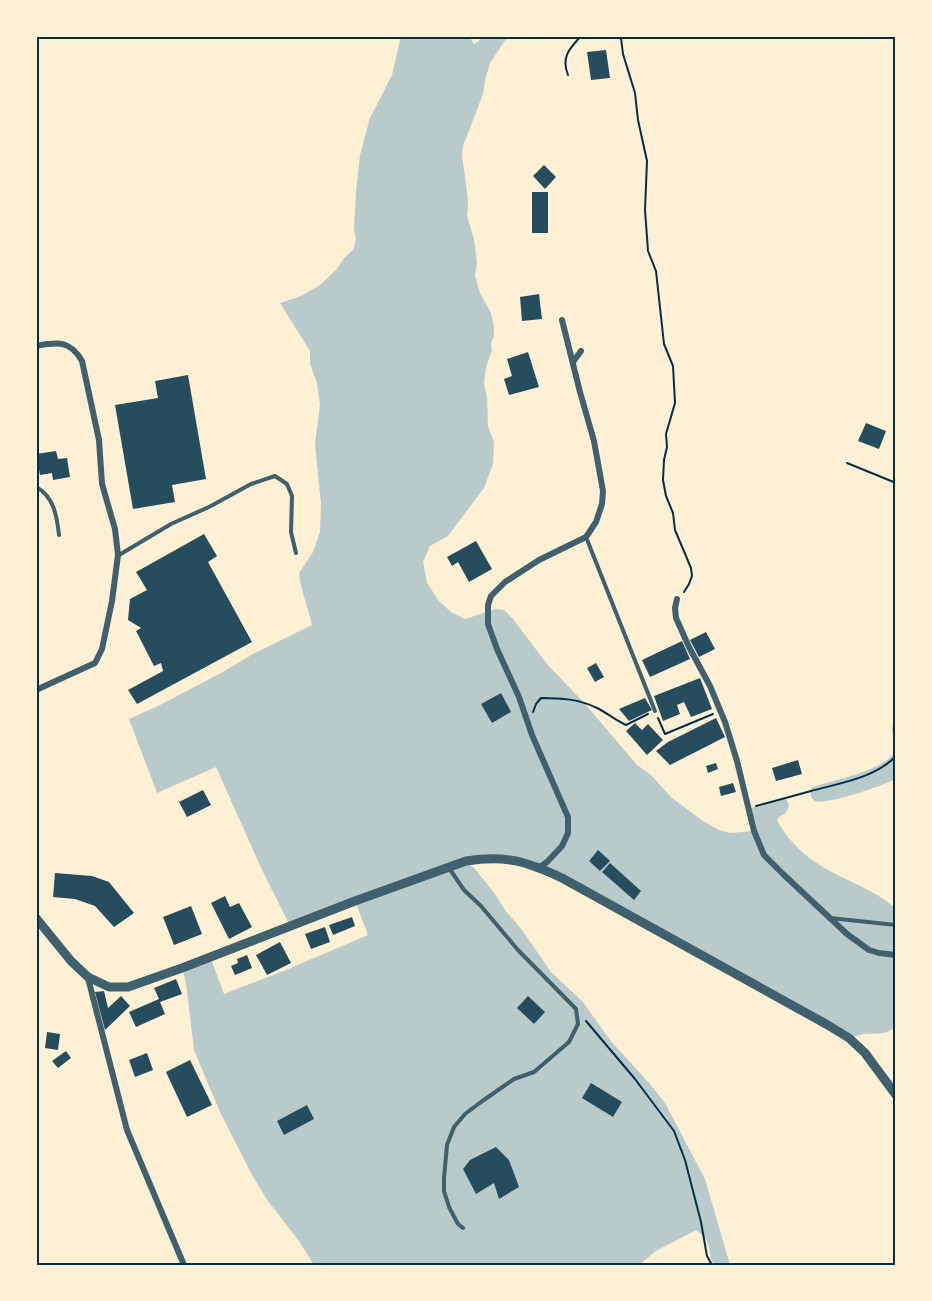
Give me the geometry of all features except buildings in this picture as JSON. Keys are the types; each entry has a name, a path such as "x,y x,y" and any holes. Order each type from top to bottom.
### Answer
{"street":[{"path":"540,867 548,862 562,846 568,833 568,817 541,758 524,708 497,650 488,624 488,605 491,596 505,582 539,560 586,537 596,522 602,504 603,491 594,441 562,320"},
{"path":"36,346 67,344 77,351 82,361 99,440 102,484 115,529 118,555 102,649 95,663 36,690"},
{"path":"573,362 581,351"},
{"path":"678,599 675,608 676,618 721,711 753,831 764,855 829,918 869,950 896,955"},
{"path":"36,918 71,961 88,977 109,987 128,987 466,861 503,858 521,861 540,867 595,896 849,1038 865,1053 896,1095"},
{"path":"88,977 127,1130 184,1265"}],"lane":[{"path":"118,555 171,524 251,484 275,476 287,484 292,496 291,532 297,553"},
{"path":"36,487 46,493 53,506 58,520 59,535"},
{"path":"586,537 655,711"},
{"path":"448,867 464,890 481,906 518,950 576,1009 578,1024 569,1042 534,1072 514,1079 465,1114 454,1127 447,1145 444,1191 449,1207 458,1224 463,1228"},
{"path":"829,918 896,925"}],"path":[{"path":"568,75 565,67 566,58 571,47 581,36"},
{"path":"623,36 621,38 623,54 636,93 638,120 647,161 645,210 648,250 656,271 664,344 673,366 675,403 666,434 667,447 663,480 673,513 675,530 691,568 692,576 678,599"},
{"path":"847,463 896,483"},
{"path":"531,716 541,698 563,698 598,709 626,725 655,711 665,734 721,711"},
{"path":"748,808 860,777 888,764 896,756"},
{"path":"576,1009 674,1131 685,1160 699,1213 707,1256 712,1265"}],"shaded area":[{"path":"401,36 469,36 474,44 481,36 508,36 490,63 483,94 463,146 462,155 468,204 467,216 474,239 477,262 475,276 480,293 491,313 494,327 492,351 486,367 484,383 488,426 494,442 493,464 484,488 448,536 430,546 423,562 427,583 439,601 451,612 465,619 496,609 504,610 547,664 586,705 637,765 650,774 672,798 703,821 730,833 753,831 748,808 786,799 789,805 786,813 777,820 798,848 825,868 877,895 896,909 896,1025 889,1031 849,1038 521,861 467,862 495,894 551,972 583,1002 610,1040 665,1103 705,1179 730,1265 715,1265 711,1259 707,1241 696,1230 656,1251 639,1265 314,1265 252,1175 220,1112 194,1050 182,968 210,956 224,994 368,935 355,901 290,926 216,767 157,793 129,719 312,625 299,573 313,552 320,532 321,504 315,444 320,405 317,383 310,364 310,351 280,303 301,296 320,285 353,250 356,240 354,229 360,155 370,118 392,75"},
{"path":"896,713 896,779 842,798 821,802 813,800 811,788 858,774 881,764 890,757 895,750 892,731"}]}
